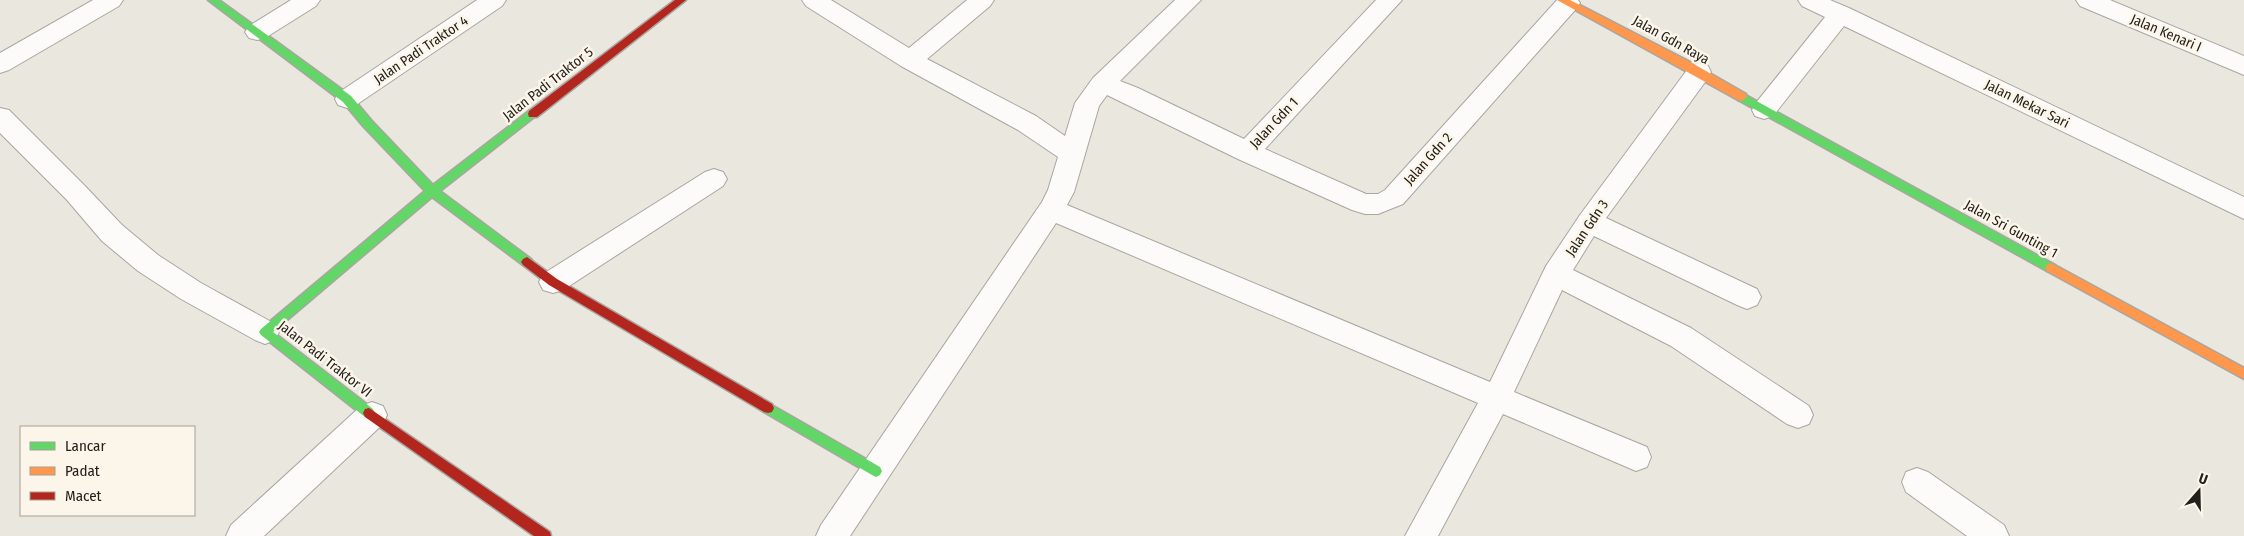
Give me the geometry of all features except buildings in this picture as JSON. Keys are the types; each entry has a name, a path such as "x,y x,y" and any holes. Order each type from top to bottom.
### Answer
{"street":[{"path":"0,64 110,0"},
{"path":"213,0 347,99 432,192 553,282 876,471"},
{"path":"257,32 308,0"},
{"name":"Jalan Padi Traktor 4","path":"347,99 494,0"},
{"name":"Jalan Padi Traktor 5","path":"432,192 682,0"},
{"path":"814,0 910,60 1041,132 1073,154"},
{"path":"910,60 982,0"},
{"path":"1041,132 1095,94 1189,0"},
{"name":"Jalan Gdn 1","path":"1095,94 1129,94 1247,152 1390,0"},
{"name":"Jalan Mekar Sari","path":"1810,0 2244,208"},
{"name":"Jalan Kenari I","path":"2088,0 2244,66"},
{"name":"Jalan Gdn 2","path":"1247,152 1361,203 1383,204 1394,197 1565,1"},
{"name":"Jalan Gdn Raya","path":"1565,1 1699,72 1764,110"},
{"path":"1764,110 1841,14"},
{"name":"Jalan Gdn 3","path":"1421,536 1497,398 1556,274 1589,222 1699,72"},
{"path":"842,532 876,471 1060,192 1095,94"},
{"name":"Jalan Sri Gunting 1","path":"1764,110 2244,374"},
{"path":"0,118 76,193 112,232 148,263 191,291 265,332"},
{"path":"553,282 714,179"},
{"name":"Jalan Padi Traktor VI","path":"432,192 265,332 372,415 545,536"},
{"path":"1050,209 1636,457"},
{"path":"1589,222 1747,296"},
{"path":"1556,274 1682,337 1798,415"},
{"path":"242,536 372,415"},
{"path":"1917,482 1993,536"}],"traffic: fast":[{"path":"213,0 347,99 367,123 432,191 527,262"},
{"path":"1742,97 2051,268"},
{"path":"369,413 265,332 432,191 533,114"},
{"path":"768,408 876,471"}],"traffic: slow":[{"path":"1562,0 1688,66 1742,97"},
{"path":"2051,268 2244,374"}],"traffic: jam":[{"path":"533,114 681,0"},
{"path":"527,262 553,282 768,408"},
{"path":"369,413 545,536"}]}
